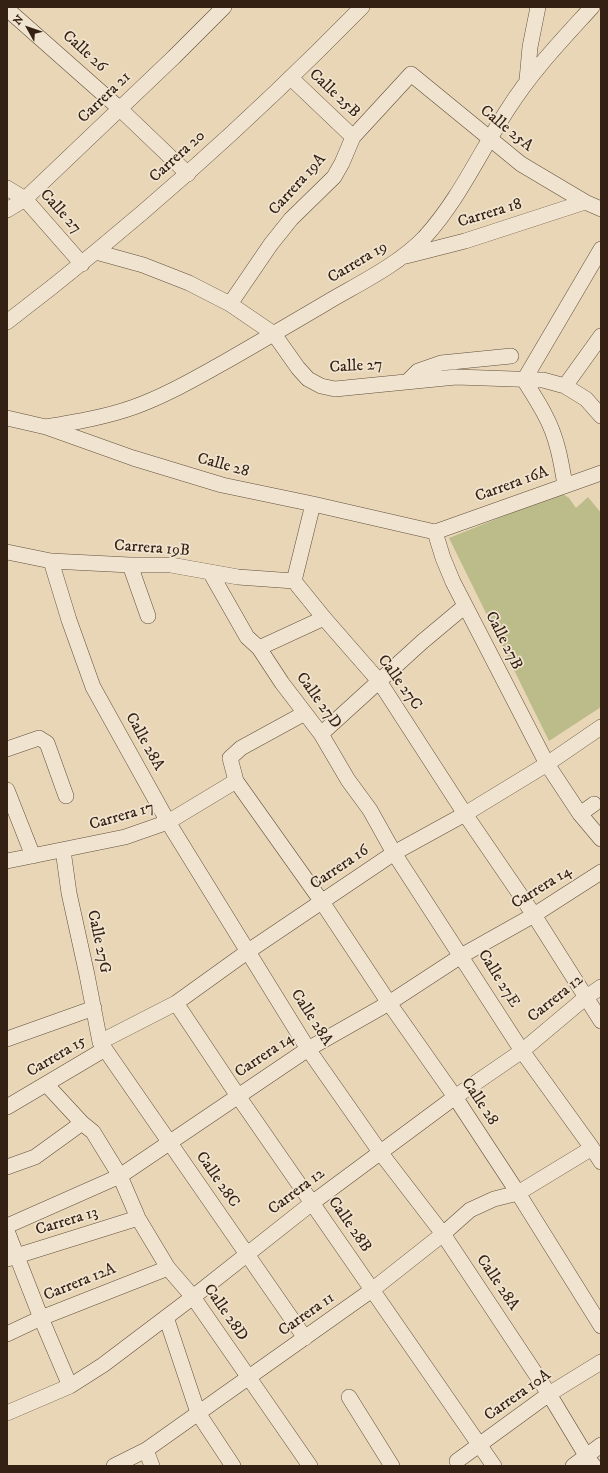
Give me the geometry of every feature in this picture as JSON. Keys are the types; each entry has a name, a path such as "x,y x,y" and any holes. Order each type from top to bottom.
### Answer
{"street":[{"name":"Carrera 21","path":"7,210 25,199 174,57 224,7"},
{"name":"Carrera 20","path":"7,322 82,264 188,174 291,78 362,7"},
{"path":"527,80 530,47 538,7"},
{"name":"Carrera 19","path":"46,427 90,420 133,408 174,390 274,334 405,256 424,238 444,213 468,177 489,139 527,80 552,49 592,7"},
{"name":"Calle 26","path":"7,9 119,108 188,174"},
{"name":"Carrera 19A","path":"230,304 271,244 291,219 334,176 342,163 353,137 411,74"},
{"name":"Calle 25A","path":"411,74 521,164 585,202 601,209"},
{"name":"Calle 25B","path":"291,78 353,137"},
{"name":"Calle 27","path":"7,188 25,199 82,264"},
{"name":"Carrera 18","path":"405,256 465,241 585,202"},
{"path":"565,485 555,438 546,416 524,380 601,249"},
{"name":"Calle 27","path":"96,252 143,265 190,283 230,304 274,334 298,368 308,379 321,386 335,389 456,377 543,380 565,386 586,399 601,416"},
{"path":"565,386 601,336"},
{"path":"408,381 418,371 441,363 511,356"},
{"name":"Calle 28","path":"7,418 46,427 133,458 222,485 436,532"},
{"name":"Carrera 16A","path":"436,532 601,473"},
{"path":"294,581 313,504"},
{"name":"Calle 27B","path":"436,532 448,570 465,606 547,764"},
{"name":"Carrera 19B","path":"7,552 51,561 130,565 170,565 245,578 294,581"},
{"name":"Calle 28A","path":"51,561 68,620 93,687 168,822 308,1049 380,1152 443,1234 550,1394 590,1461"},
{"path":"130,565 148,616"},
{"name":"Calle 27D","path":"210,572 243,632 258,648 282,684 321,734 348,780 370,810 394,853"},
{"name":"Calle 27C","path":"294,581 379,681 465,814"},
{"path":"321,734 465,606"},
{"path":"258,648 324,618"},
{"path":"305,713 241,748 230,758 236,781 322,902"},
{"name":"Carrera 16","path":"102,1046 176,1003 247,952 394,853 465,814 547,764 601,727"},
{"path":"7,749 39,738 47,743 66,796"},
{"path":"547,764 580,814 601,839"},
{"name":"Carrera 17","path":"7,861 125,837 168,822 236,781"},
{"path":"7,790 33,856"},
{"path":"580,814 594,804"},
{"path":"465,814 534,915 601,1021"},
{"name":"Calle 27G","path":"63,850 69,893 102,1046"},
{"name":"Calle 27E","path":"394,853 522,1051 601,1162"},
{"name":"Carrera 14","path":"7,1226 120,1176 308,1049 388,1003 461,956 534,915 601,872"},
{"name":"Calle 28","path":"322,902 388,1003 455,1097 518,1193 601,1326"},
{"name":"Carrera 12","path":"7,1413 70,1386 103,1365 380,1152 455,1097 522,1051 601,987"},
{"name":"Calle 28B","path":"176,1003 238,1096 494,1466"},
{"path":"7,1039 94,1008"},
{"name":"Carrera 15","path":"7,1107 46,1084 102,1046"},
{"name":"Calle 28C","path":"102,1046 305,1338"},
{"name":"Calle 28D","path":"46,1084 82,1123 93,1132 120,1176 138,1218 168,1268 193,1297 310,1466"},
{"path":"7,1167 35,1157 82,1123"},
{"name":"Carrera 11","path":"114,1466 146,1450 372,1290 443,1234 470,1210 494,1199 518,1193 592,1148"},
{"name":"Carrera 13","path":"12,1258 138,1218"},
{"path":"7,1231 12,1258 70,1386"},
{"name":"Carrera 12A","path":"7,1334 40,1318 168,1268"},
{"path":"166,1317 198,1413 233,1466"},
{"name":"Carrera 10A","path":"457,1461 550,1394 601,1362"},
{"path":"349,1397 392,1466"},
{"path":"573,1466 590,1461 601,1445"},
{"path":"146,1450 152,1466"}],"green space":[{"path":"561,493 569,498 576,508 588,497 601,513 601,707 549,741 449,538"}]}
